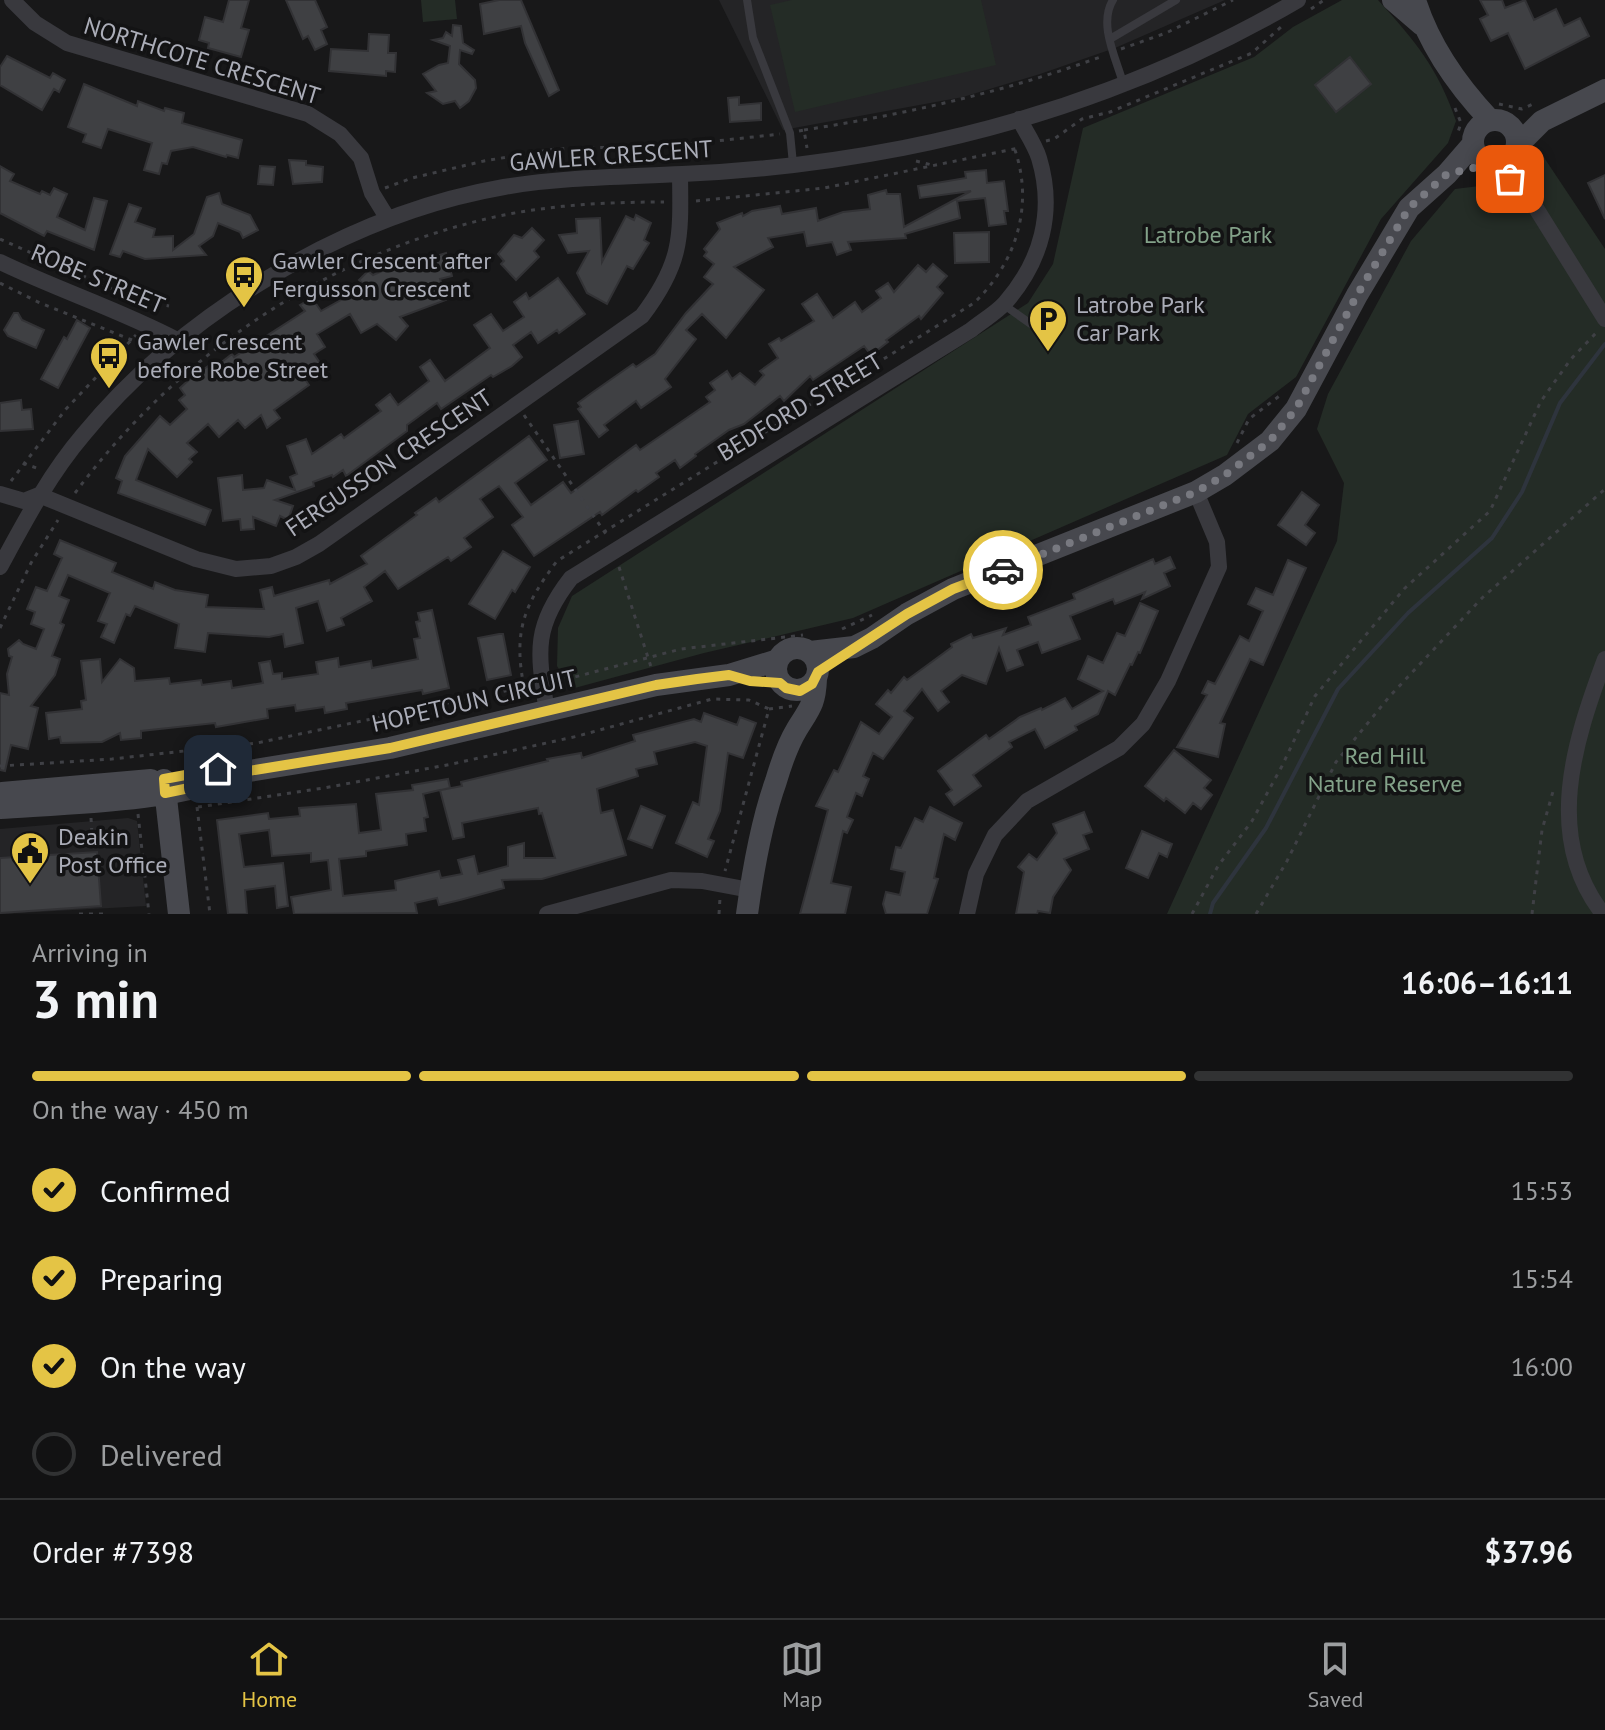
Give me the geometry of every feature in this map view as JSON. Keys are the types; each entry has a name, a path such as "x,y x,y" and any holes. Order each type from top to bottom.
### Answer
{"main road":[{"path":"1393,0 1423,26"},
{"path":"1415,0 1423,26 1483,124 1478,157 1492,164"},
{"path":"814,659 843,658 848,638 953,589 1196,492 1225,475 1270,441 1296,409 1357,295 1409,208 1447,174 1483,124 1539,112 1605,90"},
{"path":"1447,174 1505,162 1539,112"},
{"path":"1483,124 1515,133 1516,149"},
{"name":"HOPETOUN CIRCUIT","path":"0,793 218,782 230,774 390,748 656,685 729,675 778,660 790,649 797,648 814,659"},
{"path":"783,686 800,691 812,684 814,659"},
{"path":"747,914 775,781 796,730 811,710 816,696 814,659"},
{"path":"778,660 776,672 796,730"},
{"name":"HOPETOUN CIRCUIT","path":"729,675 783,686"},
{"path":"164,786 179,914"},
{"name":"HOPETOUN CIRCUIT","path":"0,808 164,786"}],"street":[{"name":"NORTHCOTE CRESCENT","path":"12,0 35,23 67,43 308,114 340,134 361,158 372,193 388,219"},
{"name":"GAWLER CRESCENT","path":"0,567 39,495 82,435 115,398 177,340 308,256 388,219 450,199 504,187 619,175 745,171 901,148 1019,119 1123,84 1300,7"},
{"name":"BEDFORD STREET","path":"547,712 539,656 542,629 553,601 571,578 613,549 971,330 1004,305 1022,281 1038,250 1046,219 1045,187 1038,156 1019,119"},
{"path":"1516,149 1526,192 1605,321"},
{"path":"1492,164 1526,192"},
{"name":"FERGUSSON CRESCENT","path":"1,494 24,501 39,495 74,501 216,565 236,569 271,566 296,557 319,544 642,316 663,287 678,250 680,175"},
{"name":"ROBE STREET","path":"0,262 177,340"},
{"path":"967,914 976,874 995,835 1027,801 1119,748 1143,724 1168,681 1219,567 1217,542 1196,492"},
{"path":"1603,914 1580,875 1572,848 1568,811 1576,745 1605,659"},
{"path":"547,914 671,880 750,890"}],"lane":[{"path":"747,0 753,38 790,133 793,164"},
{"path":"1113,0 1107,10 1110,39 1123,84"},
{"path":"1110,39 1176,0"},
{"path":"1004,305 1045,334"}],"path":[{"path":"372,193 412,178 555,149 680,145 790,133 963,100 1166,33 1233,0"},
{"path":"1300,7 1324,0"},
{"path":"0,628 31,563 125,431 183,374 262,315 336,273 409,242 490,218 591,204 680,202 824,188 1033,145 1054,139 1082,119 1110,112 1252,53 1288,19"},
{"path":"1450,144 1457,135 1522,109 1539,112"},
{"path":"804,130 806,149 818,148"},
{"path":"524,687 519,643 532,595 557,561 974,303 992,286 1009,258 1022,211 1023,184 1014,149"},
{"path":"906,159 937,166"},
{"path":"0,239 135,299 169,306"},
{"path":"0,283 132,340"},
{"path":"1192,914 1218,866 1252,821 1315,696 1404,589 1490,511 1541,401 1571,359 1605,321"},
{"path":"1,494 66,409 148,325"},
{"path":"1237,443 1249,419 1292,387"},
{"path":"517,405 604,531 613,549 656,685"},
{"path":"1256,914 1287,861 1336,762 1380,708 1482,598 1605,489"},
{"path":"848,638 882,610"},
{"path":"0,766 112,759 257,743 555,683 563,678 649,656 713,643 749,642 814,659"},
{"path":"210,914 197,807 452,764 592,733 712,699 749,700 769,709 721,885 719,914"},
{"path":"1532,914 1542,830 1558,780"},
{"path":"128,815 138,814 149,914"},
{"path":"79,914 104,914"}],"shaded area":[{"path":"719,0 1225,0 1115,48 963,97 783,130"},
{"path":"128,818 137,821 146,906 0,914 0,829"}],"green space":[{"path":"421,0 455,0 457,19 423,22"},
{"path":"792,0 981,0 996,65 795,112 770,5"},
{"name":"Latrobe Park","path":"1342,0 1378,0 1424,56 1456,121 1448,143 1381,219 1296,377 1248,414 1227,455 853,618 704,653 571,689 557,666 558,628 572,596 1028,303 1053,264 1083,128 1254,57 1293,27"},
{"name":"Red Hill Nature Reserve","path":"1539,150 1605,249 1605,914 1167,914 1337,541 1344,483 1317,429 1328,394 1411,241 1455,189 1496,184"}],"building":[{"path":"229,0 249,0 241,28 249,30 241,57 208,48 209,43 199,40 205,17 223,22"},
{"path":"286,0 315,0 327,27 321,30 327,44 315,50 308,36 303,39"},
{"path":"521,0 559,90 549,96 525,43 521,26 484,34 480,4"},
{"path":"1480,0 1502,0 1505,8 1525,0 1534,20 1556,9 1564,26 1580,18 1589,36 1525,69 1508,33 1491,41 1480,19 1488,15"},
{"path":"453,25 461,26 463,43 474,50 472,54 460,50 459,64 475,80 476,88 469,101 460,108 455,101 443,104 427,93 436,91 423,74 448,63 450,46 433,40 443,38 446,32 452,36"},
{"path":"369,34 389,35 388,53 396,53 395,72 386,71 386,76 329,71 331,49 368,51"},
{"path":"7,56 50,78 53,73 65,80 59,92 54,89 42,110 0,85 0,67"},
{"path":"1350,57 1371,84 1336,112 1315,85"},
{"path":"84,84 137,106 138,101 164,111 165,108 184,113 182,123 242,140 238,158 193,147 171,151 167,164 162,163 159,174 144,170 152,143 108,129 101,148 83,142 86,134 68,127"},
{"path":"739,97 739,105 761,103 761,120 730,122 728,98"},
{"path":"289,160 306,161 306,165 323,167 322,182 293,184"},
{"path":"0,166 14,174 10,181 40,194 42,191 50,195 54,188 67,194 57,217 85,230 94,198 107,201 94,250 47,231 44,236 0,213"},
{"path":"260,166 275,167 273,185 258,184"},
{"path":"986,170 987,183 1004,181 1008,211 1004,211 1006,224 989,226 985,198 957,201 960,218 905,234 906,238 848,242 851,250 837,255 832,242 807,246 804,232 768,238 773,247 734,267 764,290 726,338 702,314 686,330 696,339 665,379 671,387 641,408 636,401 604,425 608,430 599,437 578,409 581,407 578,403 593,392 633,364 636,367 655,354 713,284 704,277 714,264 704,256 707,252 704,249 720,229 717,223 742,213 743,216 752,211 780,206 782,214 816,208 818,221 843,212 870,209 868,195 886,190 887,194 900,194 904,227 971,191 920,198 918,186 966,178 965,172"},
{"path":"1605,175 1605,219 1588,183"},
{"path":"219,193 222,204 250,215 258,230 243,238 240,232 218,223 213,236 199,246 206,255 145,259 123,251 120,257 110,254 129,204 141,208 135,222 155,229 153,237 173,236 173,250 194,234 207,197"},
{"path":"636,215 651,223 644,240 649,243 633,269 627,266 607,304 587,293 577,273 589,251 568,253 559,235 577,233 576,219 600,218 602,262 626,216 634,220"},
{"path":"532,228 544,240 534,251 539,257 516,280 501,264 504,261 498,254 514,235 522,238"},
{"path":"989,232 989,262 955,263 954,233"},
{"path":"446,253 452,276 440,279 446,300 400,317 408,326 396,340 377,324 361,333 350,314 317,334 325,347 314,354 322,366 304,378 309,385 274,410 280,418 267,428 261,415 245,428 238,420 219,437 208,424 187,443 197,452 177,477 148,449 136,480 211,510 205,525 118,493 122,481 116,478 125,456 160,416 170,425 187,409 179,400 185,395 180,388 191,378 211,364 214,368 232,354 234,357 305,311 300,305 312,298 321,311 366,286 359,280 368,271 373,275 398,264 400,267"},
{"path":"933,264 947,276 937,287 943,293 921,319 919,316 871,355 864,346 813,380 810,376 784,401 780,396 744,424 729,430 695,454 680,468 675,460 656,473 659,477 638,492 636,490 602,515 600,512 534,556 512,525 523,517 499,486 480,499 493,517 464,538 471,547 451,561 448,557 398,589 385,571 364,587 372,601 341,618 344,625 327,631 318,601 296,608 303,643 285,647 283,634 269,637 208,633 205,652 175,648 179,624 135,606 130,616 126,614 114,643 101,637 107,624 98,621 110,593 68,575 59,596 69,600 60,623 64,625 52,656 60,659 55,675 31,706 38,708 28,749 11,745 5,771 0,770 0,693 9,695 7,674 12,657 8,649 19,640 36,649 44,629 31,624 35,612 27,609 36,587 47,591 62,558 54,554 60,540 116,563 112,572 153,589 155,582 175,590 208,595 206,607 264,609 260,590 272,587 274,596 329,580 330,584 367,564 361,556 417,515 415,513 436,498 439,502 529,436 547,460 515,483 531,505 563,482 571,493 636,445 640,450 710,402 706,397 715,390 710,383 727,371 732,379 740,373 755,385 764,375 760,371 778,358 769,344 779,338 781,341 814,321 802,304 817,294 833,318 855,302 862,312 881,298 876,291 888,283 894,292 918,265 926,272"},
{"path":"558,278 585,314 559,333 557,330 538,343 531,332 513,345 522,357 512,366 493,377 491,375 441,409 437,403 407,425 407,431 346,476 343,470 333,477 313,482 314,486 275,500 293,506 288,520 280,516 276,526 253,517 254,529 241,530 240,519 223,521 218,478 242,475 243,490 264,488 267,480 295,490 290,477 297,474 287,446 306,439 312,454 341,434 344,438 381,411 376,405 390,394 398,405 429,381 420,367 430,360 445,381 490,348 474,325 491,314 503,331 524,317 514,302 526,293 529,299"},
{"path":"14,313 44,330 36,348 8,336 4,330"},
{"path":"77,320 90,328 58,388 41,379"},
{"path":"21,400 22,410 31,409 33,429 0,431 0,403"},
{"path":"578,421 584,454 560,458 554,425"},
{"path":"1302,492 1319,505 1305,525 1315,533 1306,545 1278,525"},
{"path":"503,551 530,567 495,619 469,604"},
{"path":"1170,557 1175,568 1164,573 1170,586 1142,599 1145,592 1115,604 1113,599 1070,616 1080,639 1042,653 1038,642 1017,650 1023,665 1007,671 999,648 986,684 962,675 941,691 949,702 938,711 922,689 904,711 913,718 883,759 873,753 863,776 869,779 862,796 856,793 847,817 853,820 847,833 843,831 831,883 851,887 845,914 800,914 828,810 816,806 834,770 838,772 861,722 879,734 892,717 876,704 888,690 891,693 904,677 907,680 952,647 951,644 971,634 973,638 1006,628 1003,635 1031,625 1028,617 1075,599 1073,594 1153,559 1155,564"},
{"path":"1288,560 1306,568 1263,665 1250,659 1220,723 1225,724 1218,757 1177,747 1207,695 1202,693 1208,681 1215,684 1240,636 1249,641 1263,611 1248,604 1256,588 1273,595"},
{"path":"1140,603 1158,611 1140,653 1130,664 1115,695 1108,691 1098,714 1045,748 1035,729 1009,742 1012,747 973,775 981,786 954,805 946,794 952,790 938,771 986,735 989,739 1020,717 1065,698 1072,709 1103,691 1078,679 1088,656 1103,663 1117,633 1125,636"},
{"path":"432,610 449,688 346,703 347,709 325,713 324,707 296,711 295,705 267,709 268,718 216,727 215,723 141,731 141,738 121,740 120,733 102,742 61,743 60,737 49,739 46,713 82,709 81,701 86,700 81,661 100,659 102,682 120,659 134,668 135,681 169,678 170,684 201,680 202,685 231,681 232,688 263,683 259,663 270,661 273,674 282,673 282,679 318,674 316,662 338,658 339,667 371,661 372,668 418,659 414,639 420,638 416,622 420,621 418,613"},
{"path":"503,634 511,675 487,680 478,638"},
{"path":"704,713 737,725 740,717 756,723 743,758 728,753 720,811 708,839 714,841 707,857 676,843 693,802 699,805 707,746 695,742 654,752 657,764 636,769 638,776 597,789 601,813 613,810 626,855 542,879 502,880 504,888 439,905 437,898 415,903 417,913 294,914 291,897 331,890 328,860 311,862 311,853 272,856 269,830 239,834 244,867 283,863 288,906 277,908 275,886 245,890 247,914 228,914 217,820 268,813 269,819 300,816 299,808 356,804 359,833 381,830 376,794 413,790 412,785 448,779 450,788 441,790 462,786 461,782 547,759 581,753 582,758 635,741 633,735 694,719 701,722","holes":["440,790 453,839 464,837 462,823 538,808 555,858 524,858 524,843 508,847 508,866 478,874 474,856 458,860 462,874 441,878 439,871 395,881 396,890 343,896 339,859 366,856 366,851 407,845 406,834 426,831 424,818 428,817 423,794"]},
{"path":"1174,750 1211,780 1204,788 1212,795 1201,809 1193,803 1185,813 1145,786"},
{"path":"641,806 665,816 652,848 628,839"},
{"path":"930,807 962,823 955,840 944,834 934,878 938,879 927,914 886,914 883,904 886,892 900,895 905,872 891,869 896,847 901,848 915,818 923,822"},
{"path":"1084,812 1092,832 1083,835 1089,849 1064,859 1071,870 1053,897 1050,913 1016,914 1024,872 1018,867 1029,854 1037,860 1057,833 1053,824"},
{"path":"1142,831 1172,844 1167,857 1159,853 1148,878 1126,868"},
{"path":"97,852 101,906 0,913 0,858"}],"waterway":[{"path":"1210,914 1213,903 1266,828 1338,689 1408,613 1492,538 1522,492 1560,403 1605,344"}],"way so far":[{"path":"1003,570 1196,492 1225,475 1270,441 1296,409 1357,295 1409,208 1447,174 1490,164 1510,179"}],"place":[{"name":"Gawler Crescent after Fergusson Crescent","path":"244,309"},
{"name":"Latrobe Park Car Park","path":"1048,353"},
{"name":"Gawler Crescent before Robe Street","path":"109,390"},
{"name":"Deakin Post Office","path":"30,885"}],"route":[{"path":"218,769 164,779 165,793 218,782 230,774 390,748 656,685 729,675 750,681 780,683 793,691 800,691 812,684 818,672 907,614 953,589 1003,570"}]}
